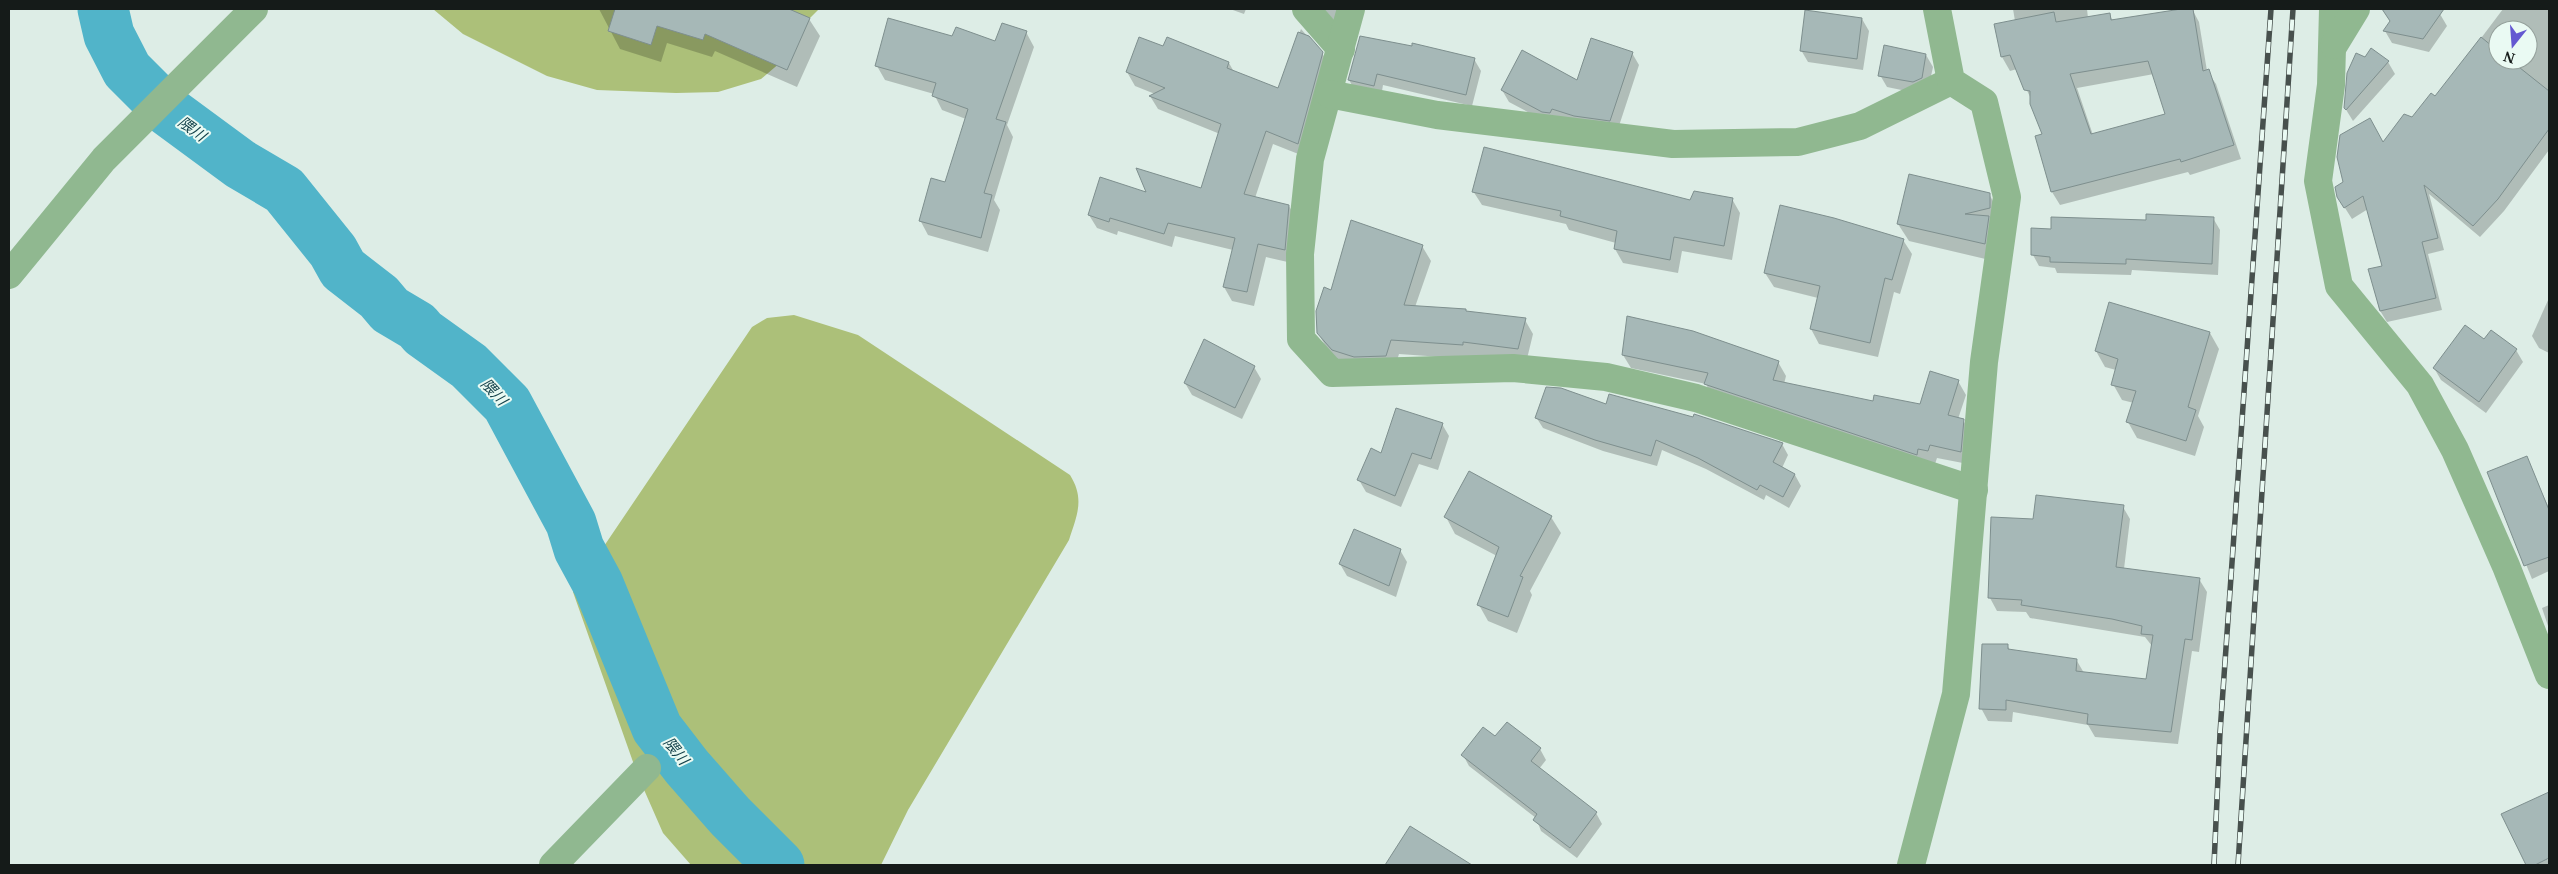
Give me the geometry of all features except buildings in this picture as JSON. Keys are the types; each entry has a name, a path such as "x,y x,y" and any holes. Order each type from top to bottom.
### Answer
{"street":[{"path":"9,275 104,159 254,9"},
{"path":"1306,9 1341,49"},
{"path":"1351,9 1330,94 1310,159 1300,254 1300,339 1332,372 1513,368 1606,377 1696,398 1974,490"},
{"path":"1911,865 1956,694 1984,362 2007,197 1984,102 1951,81 1937,9"},
{"path":"2333,9 2332,85 2318,181 2340,286 2420,385 2455,450 2506,566 2549,675"},
{"path":"2334,45 2356,9"},
{"path":"1330,94 1437,115 1673,144 1798,142 1860,126 1951,81"},
{"path":"553,865 647,768"}],"green space":[{"path":"433,9 819,9 810,18 788,56 761,79 718,92 676,93 597,90 547,76 463,34"},
{"path":"794,315 858,335 1070,475 1077,492 1077,515 1069,540 908,810 881,865 691,865 663,833 638,776 573,592 752,327 767,318"}],"waterway":[{"name":"隈川","path":"103,9 109,35 127,70 168,111 240,164 284,190 333,251 343,269 379,297 390,310 417,326 423,333 469,366 507,404 571,523 579,549 598,584 657,728 687,767 730,816 779,865"}],"railway":[{"path":"2214,865 2220,733 2271,9"},
{"path":"2238,865 2293,9"}]}
